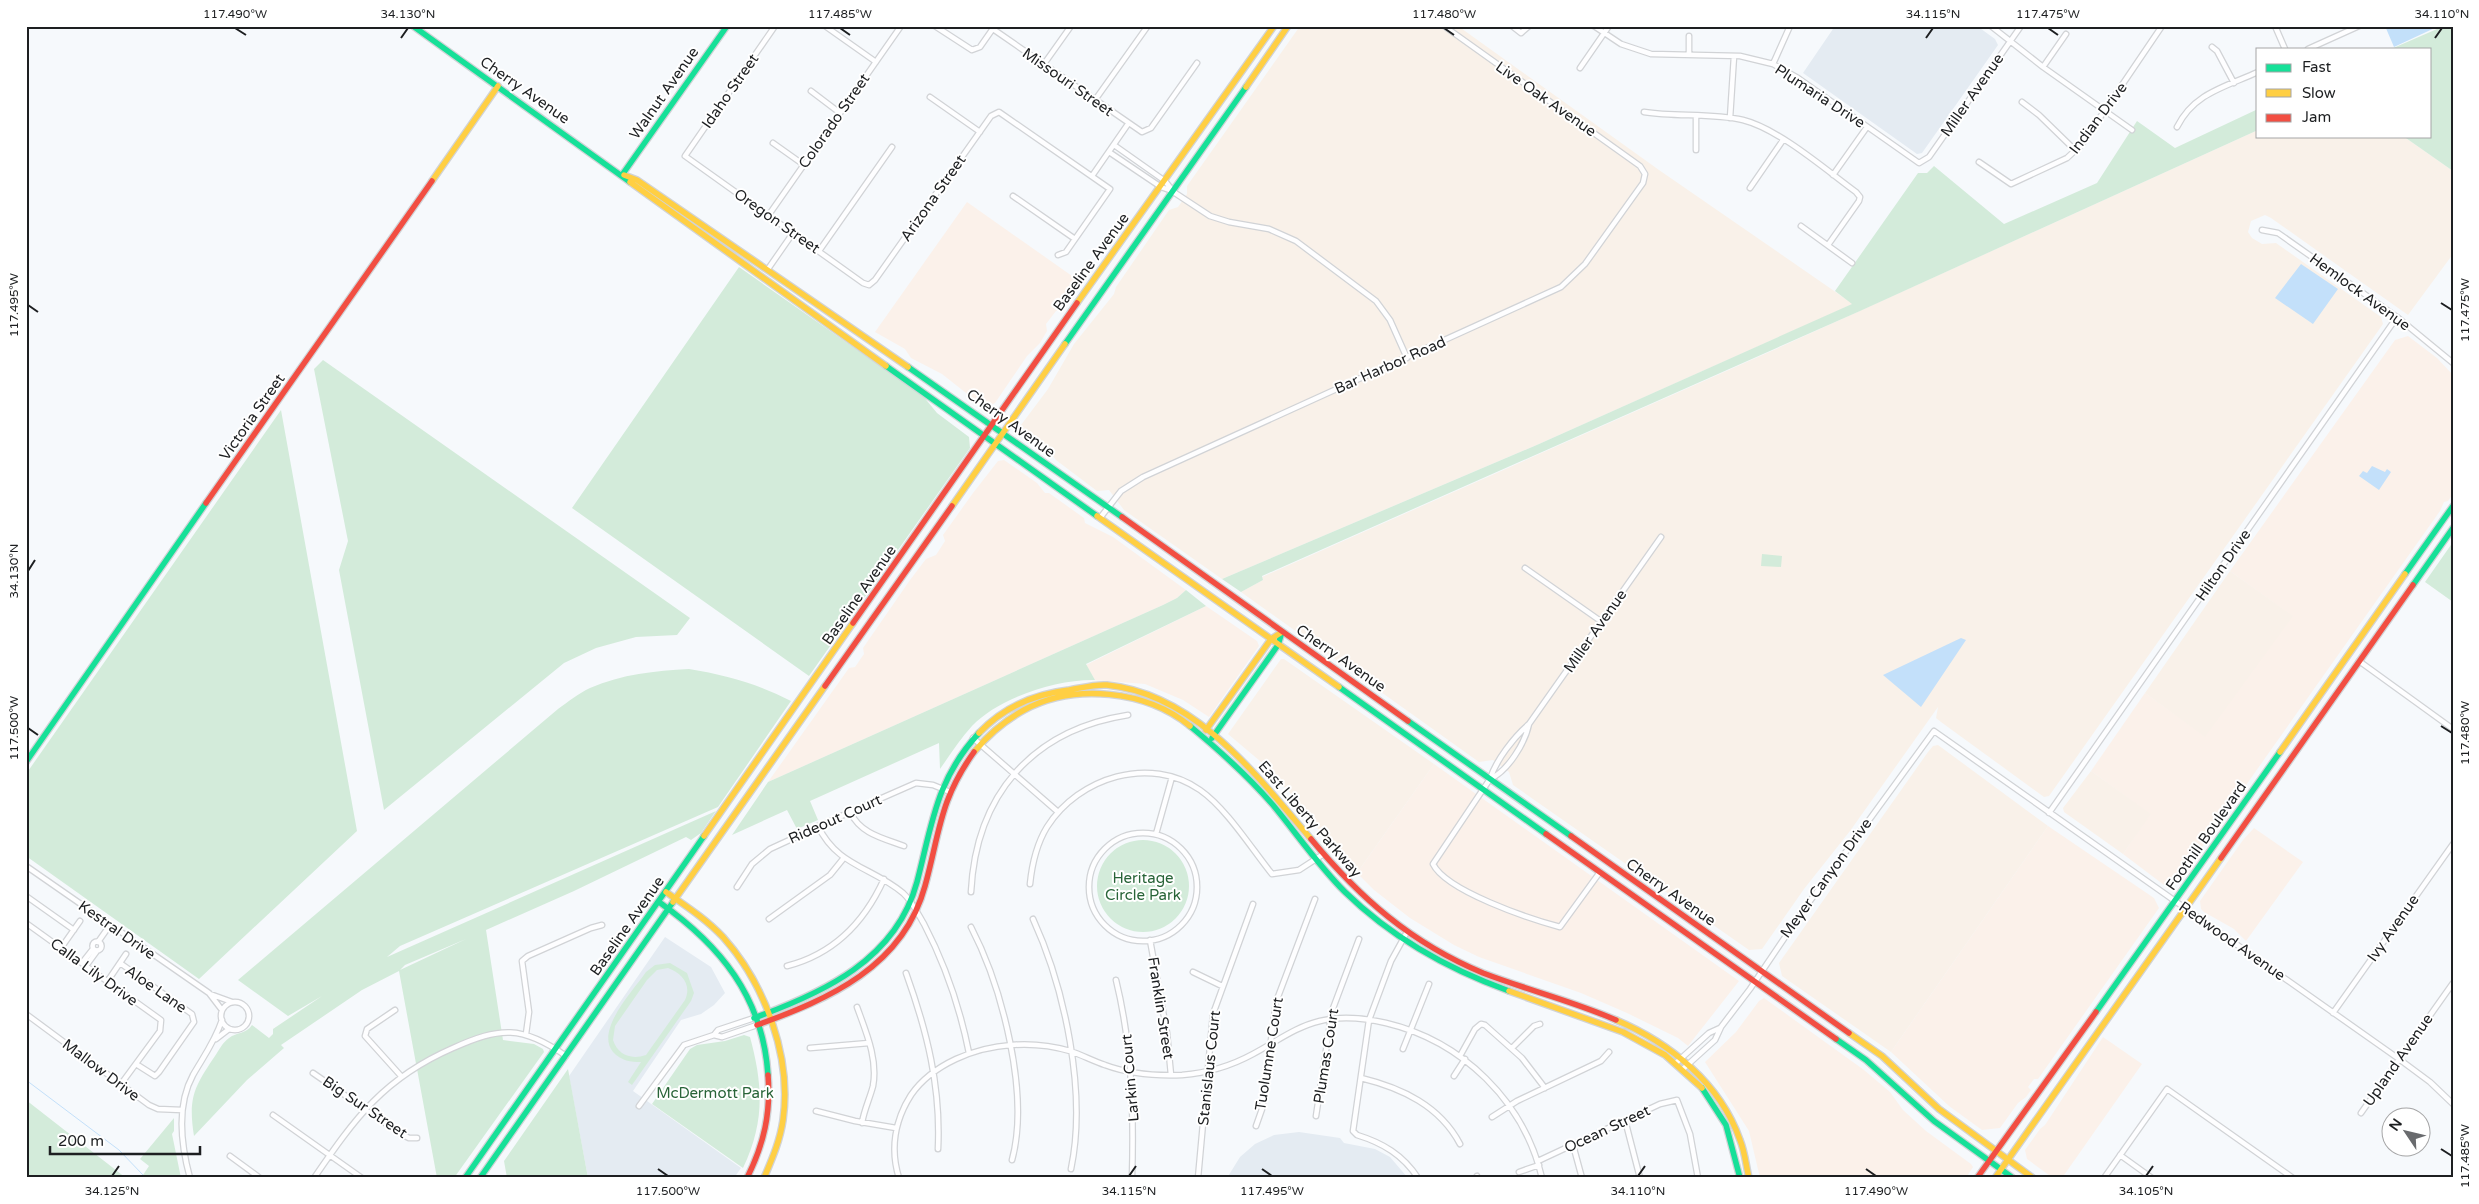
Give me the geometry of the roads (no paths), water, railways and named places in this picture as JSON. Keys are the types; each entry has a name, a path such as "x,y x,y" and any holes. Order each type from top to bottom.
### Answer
{"main road":[{"name":"Cherry Avenue","path":"413,26 996,445 1880,1071 1928,1116 2013,1178"},
{"name":"Walnut Avenue","path":"622,175 727,26"},
{"name":"Baseline Avenue","path":"465,1178 992,424 1274,26"},
{"name":"Baseline Avenue","path":"480,1178 1005,433 1288,26"},
{"name":"Victoria Street","path":"26,762 498,86"},
{"name":"Cherry Avenue","path":"622,175 638,180 1005,433 1107,508 1882,1056 1939,1109 2034,1178"},
{"name":"Foothill Boulevard","path":"1977,1178 2453,506"},
{"name":"Foothill Boulevard","path":"1995,1178 2453,528"},
{"path":"1202,736 1271,640 1282,632"},
{"path":"1208,742 1278,645 1282,632"},
{"name":"East Liberty Parkway","path":"754,1018 817,994 858,970 886,943 911,904 920,877 929,825 941,788 955,762 973,738 997,717 1020,702 1048,692 1087,685 1119,687 1147,694 1174,705 1207,729 1275,795 1322,855 1367,902 1407,932 1471,967 1613,1018 1653,1038 1690,1063 1716,1091 1733,1120 1744,1149 1749,1178"},
{"name":"East Liberty Parkway","path":"757,1025 826,999 864,976 899,941 916,912 927,885 937,832 950,792 966,762 980,744 1005,722 1026,709 1046,701 1084,694 1123,696 1177,716 1202,736 1271,803 1316,860 1353,900 1402,940 1440,963 1486,983 1598,1021 1648,1045 1676,1063 1701,1087 1720,1114 1734,1147 1740,1178"},
{"path":"666,892 707,921 730,946 754,981 770,1020 781,1065 784,1102 779,1140 764,1178"},
{"path":"659,902 702,935 725,960 741,987 757,1025 768,1070 770,1110 762,1147 748,1178"}],"street":[{"name":"Idaho Street","path":"685,156 775,26"},
{"path":"825,26 876,62"},
{"name":"Colorado Street","path":"768,216 901,26"},
{"path":"935,26 966,48 975,50 994,28"},
{"path":"1044,64 1071,26"},
{"name":"Live Oak Avenue","path":"1444,26 1640,166 1645,174"},
{"path":"1512,26 1521,33 1529,26"},
{"name":"Plumaria Drive","path":"1594,26 1621,44 1639,51 1663,55 1734,56 1772,64 1798,78 1914,161 1922,163"},
{"path":"1580,68 1609,26"},
{"path":"1772,64 1790,26"},
{"path":"1991,26 2043,67 2132,130"},
{"name":"Miller Avenue","path":"1922,163 1929,157 2021,26"},
{"name":"Indian Drive","path":"1979,162 2011,184 2059,163 2076,151 2162,26"},
{"path":"2275,26 2285,48"},
{"path":"2310,48 2347,29 2359,26"},
{"path":"1095,100 1147,27"},
{"name":"Missouri Street","path":"994,28 1128,124 1145,132 1151,128 1197,63"},
{"path":"2043,67 2066,34"},
{"path":"1689,36 1690,55"},
{"path":"2212,47 2217,51 2234,83"},
{"path":"1730,118 1734,56"},
{"path":"2177,127 2191,104 2256,73"},
{"path":"811,92 840,112"},
{"path":"930,97 980,132"},
{"path":"2022,102 2039,115 2076,151"},
{"name":"Arizona Street","path":"869,285 875,280 996,112 1003,113 1092,176"},
{"path":"1644,112 1730,118 1746,121 1783,140 1833,176 1860,197 1828,245"},
{"path":"1696,116 1696,150"},
{"path":"1058,255 1066,252 1110,189 1092,176 1128,124"},
{"path":"1833,176 1867,127"},
{"path":"1750,188 1783,140"},
{"path":"773,143 804,164"},
{"path":"1114,145 1165,181 1172,191"},
{"path":"819,251 892,147"},
{"path":"1109,152 1161,187 1172,191 1198,210 1216,219 1275,230 1303,246 1376,300 1390,320 1407,358"},
{"name":"Oregon Street","path":"685,156 869,285"},
{"name":"Bar Harbor Road","path":"1100,518 1121,491 1142,477 1548,294 1568,282 1590,257 1643,182 1645,174"},
{"path":"1013,196 1074,239"},
{"path":"1801,226 1852,263"},
{"name":"Hemlock Avenue","path":"2262,230 2278,233 2397,317 2440,350 2453,363"},
{"path":"768,269 793,233"},
{"name":"Hilton Drive","path":"2049,813 2397,317"},
{"name":"Miller Avenue","path":"1600,872 1560,927 1519,915 1490,902 1442,876 1433,864 1483,790 1493,770 1529,724 1661,537"},
{"path":"1525,568 1602,622"},
{"path":"2359,661 2453,729"},
{"path":"971,892 974,856 983,826 999,794 1014,773 1031,756 1064,734 1089,723 1128,715"},
{"name":"Miller Avenue","path":"1490,779 1500,775 1527,735 1529,724"},
{"name":"Redwood Avenue","path":"1934,731 2399,1059 2430,1082 2452,1102"},
{"name":"Meyer Canyon Drive","path":"1683,1069 1715,1040 1721,1027 1755,982 1808,903 1934,731"},
{"path":"973,738 1058,812"},
{"path":"1030,884 1037,847 1046,828 1058,812 1078,794 1106,780 1130,774 1147,773 1172,777 1185,781 1209,797 1272,874 1299,870 1322,855"},
{"path":"1156,834 1172,777"},
{"name":"Rideout Court","path":"737,887 744,873 763,854 777,845 818,826 916,783 941,788 950,792"},
{"path":"850,812 854,821 867,832 904,846"},
{"path":"818,826 830,847 844,859 884,879 906,896 936,947 961,1016 969,1053"},
{"path":"1130,834 1156,834 1175,842 1188,855 1195,872 1197,890 1193,907 1182,925 1167,935 1150,940 1129,939 1108,928 1094,909 1089,885 1096,860 1111,844 1130,834"},
{"name":"Ivy Avenue","path":"2333,1013 2453,844"},
{"path":"769,919 830,875 844,859"},
{"name":"Kestral Drive","path":"26,866 209,993"},
{"path":"787,966 812,958 849,933 872,903 884,879"},
{"path":"26,896 74,930"},
{"name":"Tuolumne Court","path":"1256,1126 1262,1109 1280,989 1314,899"},
{"name":"Stanislaus Court","path":"1198,1178 1211,1021 1253,904"},
{"path":"1033,919 1045,946 1058,986 1070,1052 1076,1106 1072,1169"},
{"path":"61,948 80,922"},
{"name":"Calla Lily Drive","path":"26,923 161,1020 160,1031 136,1064"},
{"path":"84,965 95,950 101,946 98,942 110,925"},
{"path":"526,1034 528,1003 522,961 528,956 602,925"},
{"path":"971,928 994,977 1010,1046 1016,1099 1016,1145 1012,1160"},
{"path":"1407,932 1391,961 1369,1020 1353,1131 1357,1135 1393,1150 1409,1165 1418,1178"},
{"name":"Plumas Court","path":"1316,1116 1330,1019 1359,939"},
{"name":"Franklin Street","path":"1150,940 1167,1034 1171,1075"},
{"path":"108,982 126,954"},
{"name":"Aloe Lane","path":"120,963 192,1014 194,1022 158,1072 151,1075 136,1064"},
{"path":"1193,972 1222,986"},
{"path":"906,973 923,1021 934,1072 940,1118 938,1149"},
{"name":"Larkin Court","path":"1116,980 1132,1072 1134,1124 1132,1178"},
{"name":"Upland Avenue","path":"2361,1113 2453,983"},
{"path":"1403,1049 1429,984"},
{"path":"209,993 232,1002 244,1004 250,1015 245,1026 238,1030 229,1029 215,1040"},
{"path":"190,1178 182,1133 182,1110 193,1076 215,1040 222,1020 222,1010 209,993"},
{"path":"222,1010 232,1002"},
{"path":"857,1007 870,1043 874,1079 862,1123"},
{"path":"395,1010 367,1029 365,1036 401,1076"},
{"name":"Mallow Drive","path":"26,1014 149,1105 158,1109 182,1110"},
{"path":"639,1106 682,1048 691,1041 754,1018"},
{"path":"899,1178 894,1153 896,1128 910,1096 934,1072 969,1053 1010,1046 1044,1046 1070,1052 1105,1066 1132,1072 1171,1075 1207,1071 1244,1059 1299,1028 1330,1019 1369,1020 1409,1030 1433,1040 1463,1058 1486,1078 1509,1106 1526,1132 1539,1163 1542,1178"},
{"path":"222,1020 229,1029"},
{"path":"1454,1076 1475,1029 1481,1024 1512,1048 1545,1088"},
{"path":"1512,1048 1534,1026 1540,1024"},
{"path":"714,1034 722,1037 757,1025"},
{"name":"Meyer Canyon Drive","path":"1676,1063 1709,1033 1721,1027"},
{"path":"314,1178 364,1108 401,1076 437,1055 480,1036 503,1031 526,1034 566,1056"},
{"path":"810,1048 870,1043"},
{"path":"1492,1117 1509,1106 1601,1061 1609,1052"},
{"path":"121,1084 136,1064"},
{"name":"Big Sur Street","path":"313,1073 405,1136 417,1138"},
{"path":"1361,1078 1392,1087 1422,1102 1447,1123 1460,1144"},
{"path":"2104,1178 2167,1089 2293,1178"},
{"name":"Ocean Street","path":"1520,1172 1625,1120 1660,1104 1677,1100 1690,1134 1698,1178"},
{"path":"816,1111 862,1123 896,1128"},
{"path":"273,1115 362,1178"},
{"path":"1625,1120 1640,1178"},
{"path":"1573,1146 1582,1178"},
{"path":"2120,1155 2152,1178"},
{"path":"230,1156 260,1178"}],"water":[{"path":"2385,26 2439,26 2394,47"},
{"path":"2301,264 2338,289 2313,324 2275,298"},
{"path":"2372,466 2385,472 2387,469 2391,472 2379,490 2359,476 2363,471 2367,473"},
{"path":"1961,638 1966,640 1921,707 1883,675"}],"waterway":[{"path":"26,1080 119,1150 143,1175"}],"park label":[{"name":"Heritage Circle Park","path":"1143,886"},
{"name":"McDermott Park","path":"715,1093"}]}
